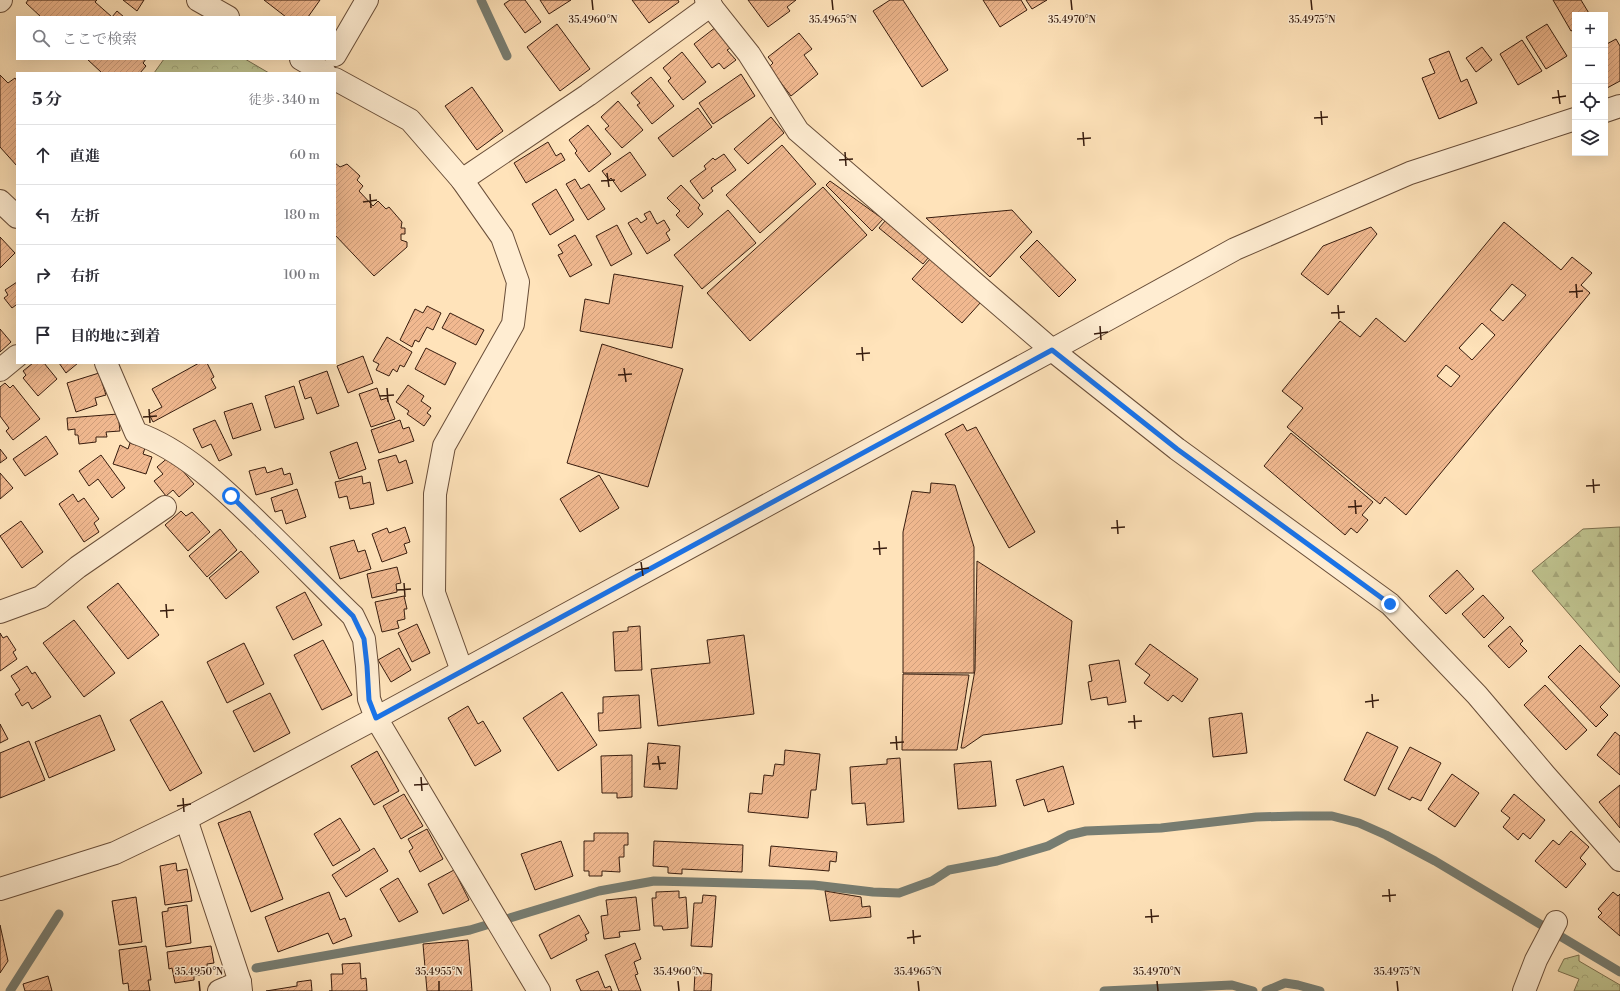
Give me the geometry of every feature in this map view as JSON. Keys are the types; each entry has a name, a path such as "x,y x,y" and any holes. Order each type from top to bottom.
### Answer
{"street":[{"path":"198,0 226,16"},
{"path":"336,53 368,0"},
{"path":"462,180 588,94 708,2 749,54 798,131 1052,350 1177,449 1390,604 1477,695 1620,860"},
{"path":"302,60 323,72"},
{"path":"326,72 332,60"},
{"path":"336,80 410,120 462,180 502,237 518,282 513,324 444,446 435,494 434,593 462,671"},
{"path":"1608,109 1620,106"},
{"path":"0,889 115,853 186,819 376,718 1235,249 1410,173 1572,120"},
{"path":"0,201 16,217"},
{"path":"0,370 16,357"},
{"path":"106,364 136,433 154,440 178,454 231,496 353,616 364,639 369,700 376,718 539,991"},
{"path":"0,612 41,596 78,567 165,507"},
{"path":"186,819 241,986 219,991"},
{"path":"1524,991 1536,960 1556,922"}],"green space":[{"path":"163,60 247,60 267,72 155,72"},
{"path":"1620,527 1620,673 1532,571 1583,529"},
{"path":"1579,955 1579,961 1620,985 1620,991 1574,991 1579,979 1558,971 1564,959"}],"building":[{"path":"28,0 97,0 95,2 111,16 40,16 26,3"},
{"path":"123,0 144,0 137,11"},
{"path":"264,0 320,0 309,16 285,16"},
{"path":"510,0 525,0 541,22 525,33 504,4"},
{"path":"540,0 571,0 549,14"},
{"path":"632,0 678,0 679,2 649,23"},
{"path":"748,0 796,0 787,7 790,11 768,27"},
{"path":"890,0 903,0 948,70 922,87 873,11"},
{"path":"983,0 1021,0 1027,10 1000,27"},
{"path":"1026,0 1047,0 1032,9"},
{"path":"1553,0 1581,0 1588,12 1572,12 1571,31"},
{"path":"117,11 123,16 113,16"},
{"path":"557,24 590,69 560,91 527,47"},
{"path":"1547,24 1567,56 1546,69 1526,37"},
{"path":"716,27 732,47 727,50 736,60 724,69 719,63 712,68 694,44"},
{"path":"799,33 812,49 804,55 818,74 791,96 769,67 773,63 768,57"},
{"path":"1616,39 1620,46 1620,81 1608,87 1608,48 1608,43"},
{"path":"1522,40 1542,71 1518,85 1500,54"},
{"path":"1482,47 1492,60 1476,72 1466,58"},
{"path":"1449,51 1461,82 1467,79 1477,103 1439,119 1422,78 1435,73 1429,59"},
{"path":"682,52 706,82 683,100 668,81 671,78 663,68"},
{"path":"88,60 145,60 143,63 146,66 141,72 101,72"},
{"path":"741,74 755,96 713,124 699,103"},
{"path":"0,75 8,83 15,78 16,80 16,165 0,147"},
{"path":"651,77 674,106 652,124 637,105 640,103 631,93"},
{"path":"472,87 503,131 477,150 445,106"},
{"path":"618,101 643,130 622,148 605,129 609,126 601,117"},
{"path":"698,108 712,127 673,157 658,138"},
{"path":"771,117 784,133 748,164 734,149"},
{"path":"588,125 611,154 589,172 575,153 577,151 569,140"},
{"path":"548,142 556,156 561,153 565,160 526,183 514,163"},
{"path":"782,145 816,184 760,233 726,195"},
{"path":"630,152 646,175 621,192 611,178 609,180 602,171"},
{"path":"724,154 736,170 711,188 713,191 703,199 690,181 706,169 704,166 713,158 715,160"},
{"path":"336,164 340,167 347,164 360,176 357,180 363,186 359,191 373,206 378,201 386,209 389,207 402,222 401,228 405,228 405,234 401,234 401,240 407,242 407,247 374,276 336,236"},
{"path":"575,179 581,189 589,184 605,209 588,220 566,184"},
{"path":"830,181 883,219 872,231 826,185"},
{"path":"681,185 700,205 698,208 703,214 688,228 676,215 680,211 667,198"},
{"path":"823,187 867,235 750,341 707,293"},
{"path":"556,189 574,220 550,235 532,204"},
{"path":"728,210 756,243 702,289 674,255"},
{"path":"1012,210 1032,232 990,277 926,218"},
{"path":"650,211 657,224 664,220 670,230 666,233 670,240 647,254 628,223 637,218 641,223 647,219 644,214"},
{"path":"885,221 929,257 923,264 879,228"},
{"path":"1504,222 1561,270 1572,257 1592,273 1581,285 1590,293 1406,515 1385,497 1380,504 1287,427 1303,408 1282,391 1340,321 1360,337 1376,318 1405,342","holes":["1512,284 1526,295 1503,321 1490,310","1482,323 1495,335 1472,360 1459,348","1446,365 1460,376 1451,387 1437,376"]},
{"path":"617,225 632,254 611,266 596,236"},
{"path":"1371,227 1377,234 1328,295 1301,274 1323,246"},
{"path":"575,235 592,265 570,277 558,255 563,253 558,245"},
{"path":"0,237 15,253 0,268"},
{"path":"1037,240 1076,280 1059,297 1020,257"},
{"path":"931,258 981,302 962,323 912,279"},
{"path":"614,274 683,286 672,348 580,331 585,299 609,304"},
{"path":"16,283 16,305 12,308 4,298 8,295 5,290"},
{"path":"427,306 441,313 433,330 427,327 419,342 415,340 412,347 400,340 415,309 423,313"},
{"path":"450,313 484,330 476,345 442,328"},
{"path":"0,329 11,342 0,352"},
{"path":"387,337 412,352 404,367 400,365 397,372 393,369 389,376 376,370 379,364 373,361"},
{"path":"602,344 683,369 648,487 567,463"},
{"path":"426,348 456,363 445,385 415,369"},
{"path":"363,356 373,383 348,393 337,366"},
{"path":"32,364 45,364 57,379 38,396 23,378 26,375 23,371"},
{"path":"60,364 77,364 66,373"},
{"path":"197,364 208,364 214,377 211,379 216,388 153,422 149,414 162,407 152,389"},
{"path":"327,371 339,406 317,414 311,397 305,399 299,381"},
{"path":"99,373 106,395 95,398 97,405 76,412 67,383"},
{"path":"5,383 10,388 13,385 40,419 13,440 6,431 9,428 0,416 0,387"},
{"path":"408,385 424,396 421,401 431,408 427,413 431,416 424,426 407,414 409,411 396,402"},
{"path":"294,386 304,419 275,428 265,396"},
{"path":"377,388 381,400 387,398 395,419 371,427 359,394"},
{"path":"252,403 261,430 233,439 224,412"},
{"path":"118,414 120,431 106,432 107,437 96,437 96,442 79,444 78,435 75,435 75,429 68,430 67,418"},
{"path":"215,420 232,455 219,461 211,444 202,448 193,429"},
{"path":"400,420 403,429 409,427 414,441 379,453 371,430"},
{"path":"963,424 967,431 976,427 1035,532 1009,548 945,434"},
{"path":"1291,433 1373,502 1362,515 1368,520 1357,533 1351,528 1345,535 1264,466"},
{"path":"46,436 58,454 25,476 13,459"},
{"path":"137,442 146,445 143,454 152,457 146,474 113,464 120,445 128,449 130,443 136,445"},
{"path":"357,442 366,469 339,479 330,452"},
{"path":"0,449 7,458 0,463"},
{"path":"101,455 125,488 112,498 98,479 89,486 79,471"},
{"path":"396,455 399,463 406,460 413,483 387,491 378,460"},
{"path":"170,456 194,484 179,497 173,490 166,496 154,481 163,474 157,467"},
{"path":"265,467 267,473 282,468 284,475 290,473 293,484 256,495 249,471"},
{"path":"0,473 13,488 0,499"},
{"path":"599,475 619,508 580,532 560,499"},
{"path":"362,476 363,484 370,482 374,504 350,509 347,496 339,498 335,482"},
{"path":"931,483 955,485 974,547 974,673 903,673 903,532 912,491 930,493"},
{"path":"297,489 306,517 286,524 282,510 275,512 271,498"},
{"path":"73,494 78,502 84,498 99,519 94,523 99,532 84,542 59,504"},
{"path":"181,511 186,516 192,512 210,532 188,551 165,525"},
{"path":"21,521 43,552 22,568 0,536"},
{"path":"405,527 410,542 404,544 407,553 382,562 372,534 387,528 389,533"},
{"path":"220,529 237,550 207,577 189,556"},
{"path":"354,540 358,552 365,550 371,569 340,579 330,547"},
{"path":"241,551 259,572 226,599 209,578"},
{"path":"977,561 1072,621 1062,724 983,735 964,748 961,748 975,670"},
{"path":"397,567 401,583 396,584 397,592 372,598 367,574"},
{"path":"1457,570 1474,589 1446,614 1429,596"},
{"path":"118,583 159,635 128,659 87,607"},
{"path":"305,592 322,625 293,640 276,607"},
{"path":"1483,595 1504,618 1484,638 1462,614"},
{"path":"404,596 407,609 404,609 405,619 397,621 399,628 382,632 375,602"},
{"path":"74,620 115,673 84,697 43,643"},
{"path":"417,624 430,653 412,662 398,633"},
{"path":"640,626 642,670 615,671 613,632 628,631 628,627"},
{"path":"1510,626 1523,641 1520,644 1527,651 1509,668 1488,646"},
{"path":"0,633 3,638 7,636 16,650 13,652 17,659 0,671"},
{"path":"744,635 754,714 658,726 651,669 710,663 707,640"},
{"path":"323,640 352,695 322,710 294,655"},
{"path":"244,643 264,684 227,703 207,662"},
{"path":"1150,644 1198,679 1182,702 1173,695 1168,701 1144,683 1150,675 1135,664"},
{"path":"1580,645 1620,686 1600,707 1608,715 1596,727 1548,677"},
{"path":"399,648 411,670 391,682 378,660"},
{"path":"1119,660 1126,702 1108,705 1107,697 1091,700 1088,682 1092,681 1089,665"},
{"path":"27,666 32,674 35,672 51,697 32,709 28,702 22,706 15,694 20,690 11,676"},
{"path":"903,674 969,675 957,750 902,750"},
{"path":"1545,685 1587,730 1566,750 1524,705"},
{"path":"562,692 597,745 558,771 523,718"},
{"path":"270,693 290,733 254,752 233,711"},
{"path":"639,695 641,728 599,731 598,713 603,713 603,697"},
{"path":"162,701 202,773 170,791 130,720"},
{"path":"468,706 478,724 483,721 501,751 475,766 448,718"},
{"path":"1242,713 1247,753 1213,757 1209,718"},
{"path":"100,715 115,750 49,778 35,742"},
{"path":"0,724 8,739 0,743"},
{"path":"1367,732 1398,747 1375,796 1344,780"},
{"path":"1615,732 1620,736 1620,775 1597,755"},
{"path":"29,741 45,780 0,798 0,753"},
{"path":"648,743 680,746 677,789 644,787"},
{"path":"1410,747 1441,763 1421,801 1412,797 1410,800 1388,789"},
{"path":"785,750 820,754 816,790 811,790 808,818 748,812 750,793 762,794 764,775 773,776 775,764 784,765"},
{"path":"377,751 399,791 374,805 351,766"},
{"path":"632,755 632,797 617,798 617,793 602,793 601,756"},
{"path":"900,758 904,822 867,825 865,803 852,804 850,767 887,764 887,759"},
{"path":"991,761 996,806 958,809 954,764"},
{"path":"1063,766 1074,804 1048,812 1044,799 1024,806 1016,780"},
{"path":"1452,774 1479,793 1455,827 1428,809"},
{"path":"1620,785 1620,828 1599,802"},
{"path":"404,794 423,826 401,839 383,806"},
{"path":"1514,794 1545,820 1530,839 1523,833 1518,840 1503,827 1510,818 1501,811"},
{"path":"250,811 283,899 251,912 218,823"},
{"path":"340,818 360,850 333,866 314,834"},
{"path":"427,829 443,859 420,872 409,851 413,848 408,839"},
{"path":"1571,831 1589,847 1580,858 1586,864 1566,888 1535,861 1553,840 1559,845"},
{"path":"594,833 628,833 628,845 624,845 624,857 619,857 620,872 602,871 602,876 589,876 589,871 584,871 584,841 594,841"},
{"path":"561,841 573,876 535,890 521,854"},
{"path":"654,841 743,845 742,872 682,869 682,874 668,873 668,867 653,866"},
{"path":"771,846 837,852 836,862 830,861 829,871 769,866"},
{"path":"374,848 388,871 346,897 332,875"},
{"path":"176,863 177,871 187,869 192,901 165,905 160,866"},
{"path":"454,870 469,900 443,914 428,884"},
{"path":"398,878 418,912 399,922 380,889"},
{"path":"679,891 679,898 686,897 688,928 663,930 662,926 654,926 652,898 656,898 656,892"},
{"path":"825,891 861,897 862,907 870,906 871,917 830,921"},
{"path":"329,892 340,920 345,918 352,936 333,944 328,933 278,952 265,917"},
{"path":"1613,892 1618,896 1620,894 1620,936 1598,917 1602,913 1598,909"},
{"path":"703,895 716,896 712,947 691,946 694,903 702,903"},
{"path":"136,897 142,942 119,945 112,901"},
{"path":"636,897 640,930 619,932 620,937 604,939 601,916 608,915 606,900"},
{"path":"187,905 191,943 166,947 162,912 168,911 168,908"},
{"path":"579,915 589,933 585,935 587,940 551,959 539,935"},
{"path":"0,925 8,961 0,973"},
{"path":"468,940 472,991 427,991 423,944"},
{"path":"635,943 641,959 634,962 638,974 635,975 641,991 619,991 605,955"},
{"path":"146,946 151,980 148,980 150,991 129,991 128,983 123,984 119,950"},
{"path":"211,946 214,963 207,964 208,974 194,976 194,980 175,983 172,968 169,969 167,952"},
{"path":"360,963 361,979 366,978 367,991 332,991 331,974 343,974 342,964"},
{"path":"598,971 605,988 610,986 612,991 581,991 576,980"},
{"path":"695,972 712,974 711,991 694,991"},
{"path":"48,976 52,991 25,991 23,984"},
{"path":"311,980 312,991 266,991 297,986 297,982"}],"waterway":[{"path":"481,0 507,56"},
{"path":"256,968 470,930 599,891 654,881 814,885 873,892 899,893 932,881 949,870 997,861 1048,846 1069,835 1086,831 1161,828 1256,817 1332,816 1359,823 1386,835 1435,861 1620,972"},
{"path":"10,991 59,914"},
{"path":"1266,991 1285,983 1320,991"},
{"path":"1104,991 1232,985 1253,991"}],"route":[{"path":"231,496 353,616 364,639 369,700 376,718 1052,350 1177,449 1390,604"}]}
